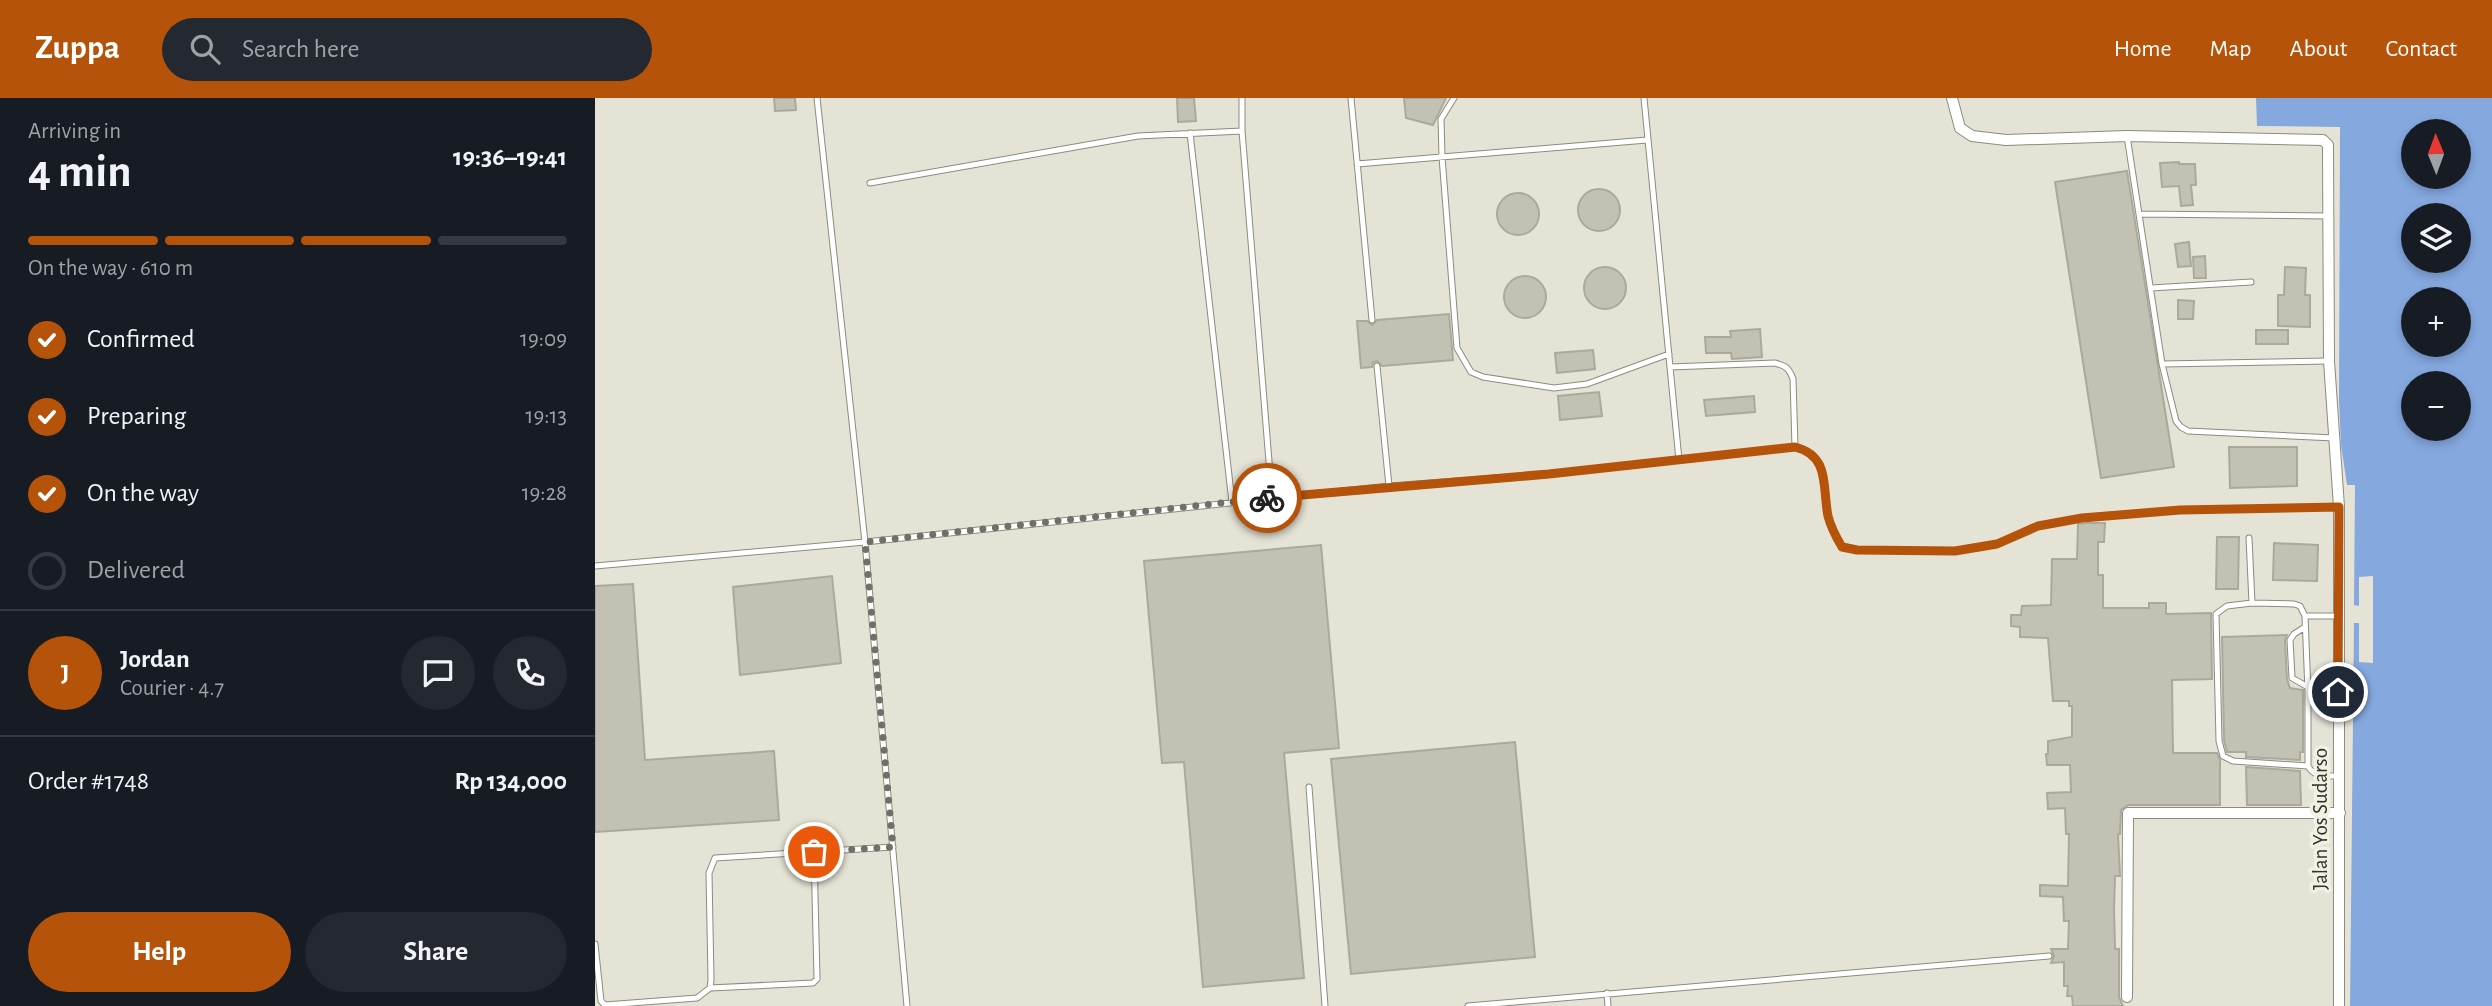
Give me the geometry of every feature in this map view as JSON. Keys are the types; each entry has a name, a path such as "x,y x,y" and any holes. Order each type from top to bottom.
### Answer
{"street":[{"path":"1952,98 1959,128 1972,136 2006,140 2127,136"},
{"name":"Jalan Yos Sudarso","path":"2127,136 2323,140 2328,145 2329,361 2339,507 2339,1006"},
{"path":"2127,998 2128,813 2340,813"}],"lane":[{"path":"817,98 865,542 907,1006"},
{"path":"1242,98 1242,131 1272,498"},
{"path":"1351,98 1372,320"},
{"path":"1454,98 1441,120 1442,157 1457,348 1471,372 1483,377 1554,388 1587,384 1669,354"},
{"path":"1644,98 1679,460"},
{"path":"870,183 1138,136 1242,131"},
{"path":"1190,133 1233,502"},
{"path":"2127,136 2162,364 2176,421 2188,431 2335,438"},
{"path":"1357,164 1647,140"},
{"path":"2139,214 2329,216"},
{"path":"2151,288 2251,282"},
{"path":"2162,364 2329,361"},
{"path":"1670,367 1775,363 1784,365 1790,369 1793,379 1795,447"},
{"path":"1377,366 1389,486"},
{"path":"595,566 865,542 1389,486 1549,474 1795,447 1809,452 1820,464 1828,516 1834,535 1842,547 1857,550 1955,551 1997,544 2038,526 2082,518 2180,510 2339,507"},
{"path":"2249,538 2252,603"},
{"path":"2308,766 2233,761 2223,756 2220,748 2216,614 2227,606 2252,603 2300,606 2305,616 2308,766 2311,772 2318,775 2339,776"},
{"path":"2305,616 2338,616"},
{"path":"2305,627 2290,640 2292,678 2307,689 2338,692"},
{"path":"1309,787 1325,1006"},
{"path":"710,988 709,873 715,858 893,847"},
{"path":"595,944 601,1001 605,1005 697,998 710,988 813,983 817,979 814,852"},
{"path":"1468,1006 2049,956"},
{"path":"1607,993 1608,1006"}],"water":[{"path":"2256,98 2492,98 2492,1006 2350,1006 2354,623 2359,623 2359,662 2373,663 2373,576 2359,577 2359,606 2354,605 2355,485 2347,485 2341,445 2339,400 2340,127 2257,126"}],"building":[{"path":"774,98 795,98 796,110 775,111"},
{"path":"1177,98 1194,98 1196,121 1178,122"},
{"path":"1404,98 1446,98 1433,125 1406,118"},
{"path":"2160,163 2195,164 2196,185 2191,185 2193,205 2181,206 2179,186 2162,187"},
{"path":"2127,171 2174,467 2101,478 2055,182"},
{"path":"1599,189 1614,195 1620,210 1614,225 1599,231 1584,225 1578,210 1584,195"},
{"path":"1518,193 1533,199 1539,214 1533,229 1518,235 1503,229 1497,214 1503,199"},
{"path":"2189,242 2191,266 2178,267 2175,244"},
{"path":"2205,256 2206,278 2194,278 2193,257"},
{"path":"1605,267 1620,273 1626,288 1620,303 1605,309 1590,303 1584,288 1590,273"},
{"path":"2285,267 2306,268 2305,295 2310,295 2310,327 2278,326 2278,295 2284,295"},
{"path":"1525,276 1540,282 1546,297 1540,312 1525,318 1510,312 1504,297 1510,282"},
{"path":"2178,300 2194,301 2193,319 2178,319"},
{"path":"1449,314 1453,360 1382,366 1377,361 1373,362 1372,367 1361,368 1357,321 1367,321 1372,325 1377,320"},
{"path":"1760,329 1762,357 1732,359 1731,353 1706,353 1705,337 1731,337 1730,331"},
{"path":"2256,330 2288,330 2288,344 2256,344"},
{"path":"1593,350 1595,369 1557,373 1555,353"},
{"path":"1599,392 1602,416 1560,420 1558,396"},
{"path":"1754,396 1755,412 1706,416 1704,400"},
{"path":"2229,447 2297,447 2297,486 2230,488"},
{"path":"2105,523 2104,542 2098,542 2098,575 2103,575 2103,608 2149,608 2149,603 2166,603 2166,614 2211,613 2212,679 2172,680 2173,753 2217,753 2220,760 2220,805 2128,805 2121,810 2118,834 2120,876 2115,876 2114,909 2115,949 2119,949 2119,997 2123,1006 2073,1006 2072,996 2067,996 2068,986 2064,986 2064,962 2051,963 2054,956 2051,949 2068,949 2069,921 2064,921 2063,897 2040,896 2040,885 2068,886 2069,834 2066,834 2065,808 2048,809 2047,793 2071,792 2070,765 2047,765 2046,754 2048,741 2072,737 2072,706 2069,706 2069,701 2053,701 2048,638 2020,637 2020,627 2011,626 2011,615 2021,615 2022,606 2051,605 2052,559 2077,559 2078,524"},
{"path":"2217,537 2239,537 2238,589 2216,589"},
{"path":"2274,543 2318,545 2317,581 2273,580"},
{"path":"1321,545 1339,748 1284,753 1304,978 1203,987 1184,762 1162,763 1144,561"},
{"path":"832,576 841,663 740,675 733,587"},
{"path":"633,584 645,760 774,751 779,820 595,832 595,586"},
{"path":"2287,635 2287,679 2290,688 2303,690 2303,752 2300,752 2300,760 2246,757 2246,752 2227,752 2224,740 2222,637"},
{"path":"1515,742 1535,957 1351,974 1331,759"},
{"path":"2246,767 2300,771 2301,805 2247,805"}],"way so far":[{"path":"814,852 893,847 865,542 1267,498"}],"route":[{"path":"1267,498 1549,474 1795,447 1815,456 1820,464 1828,516 1834,535 1842,547 1857,550 1955,551 1997,544 2038,526 2082,518 2180,510 2339,507 2338,692"}]}
